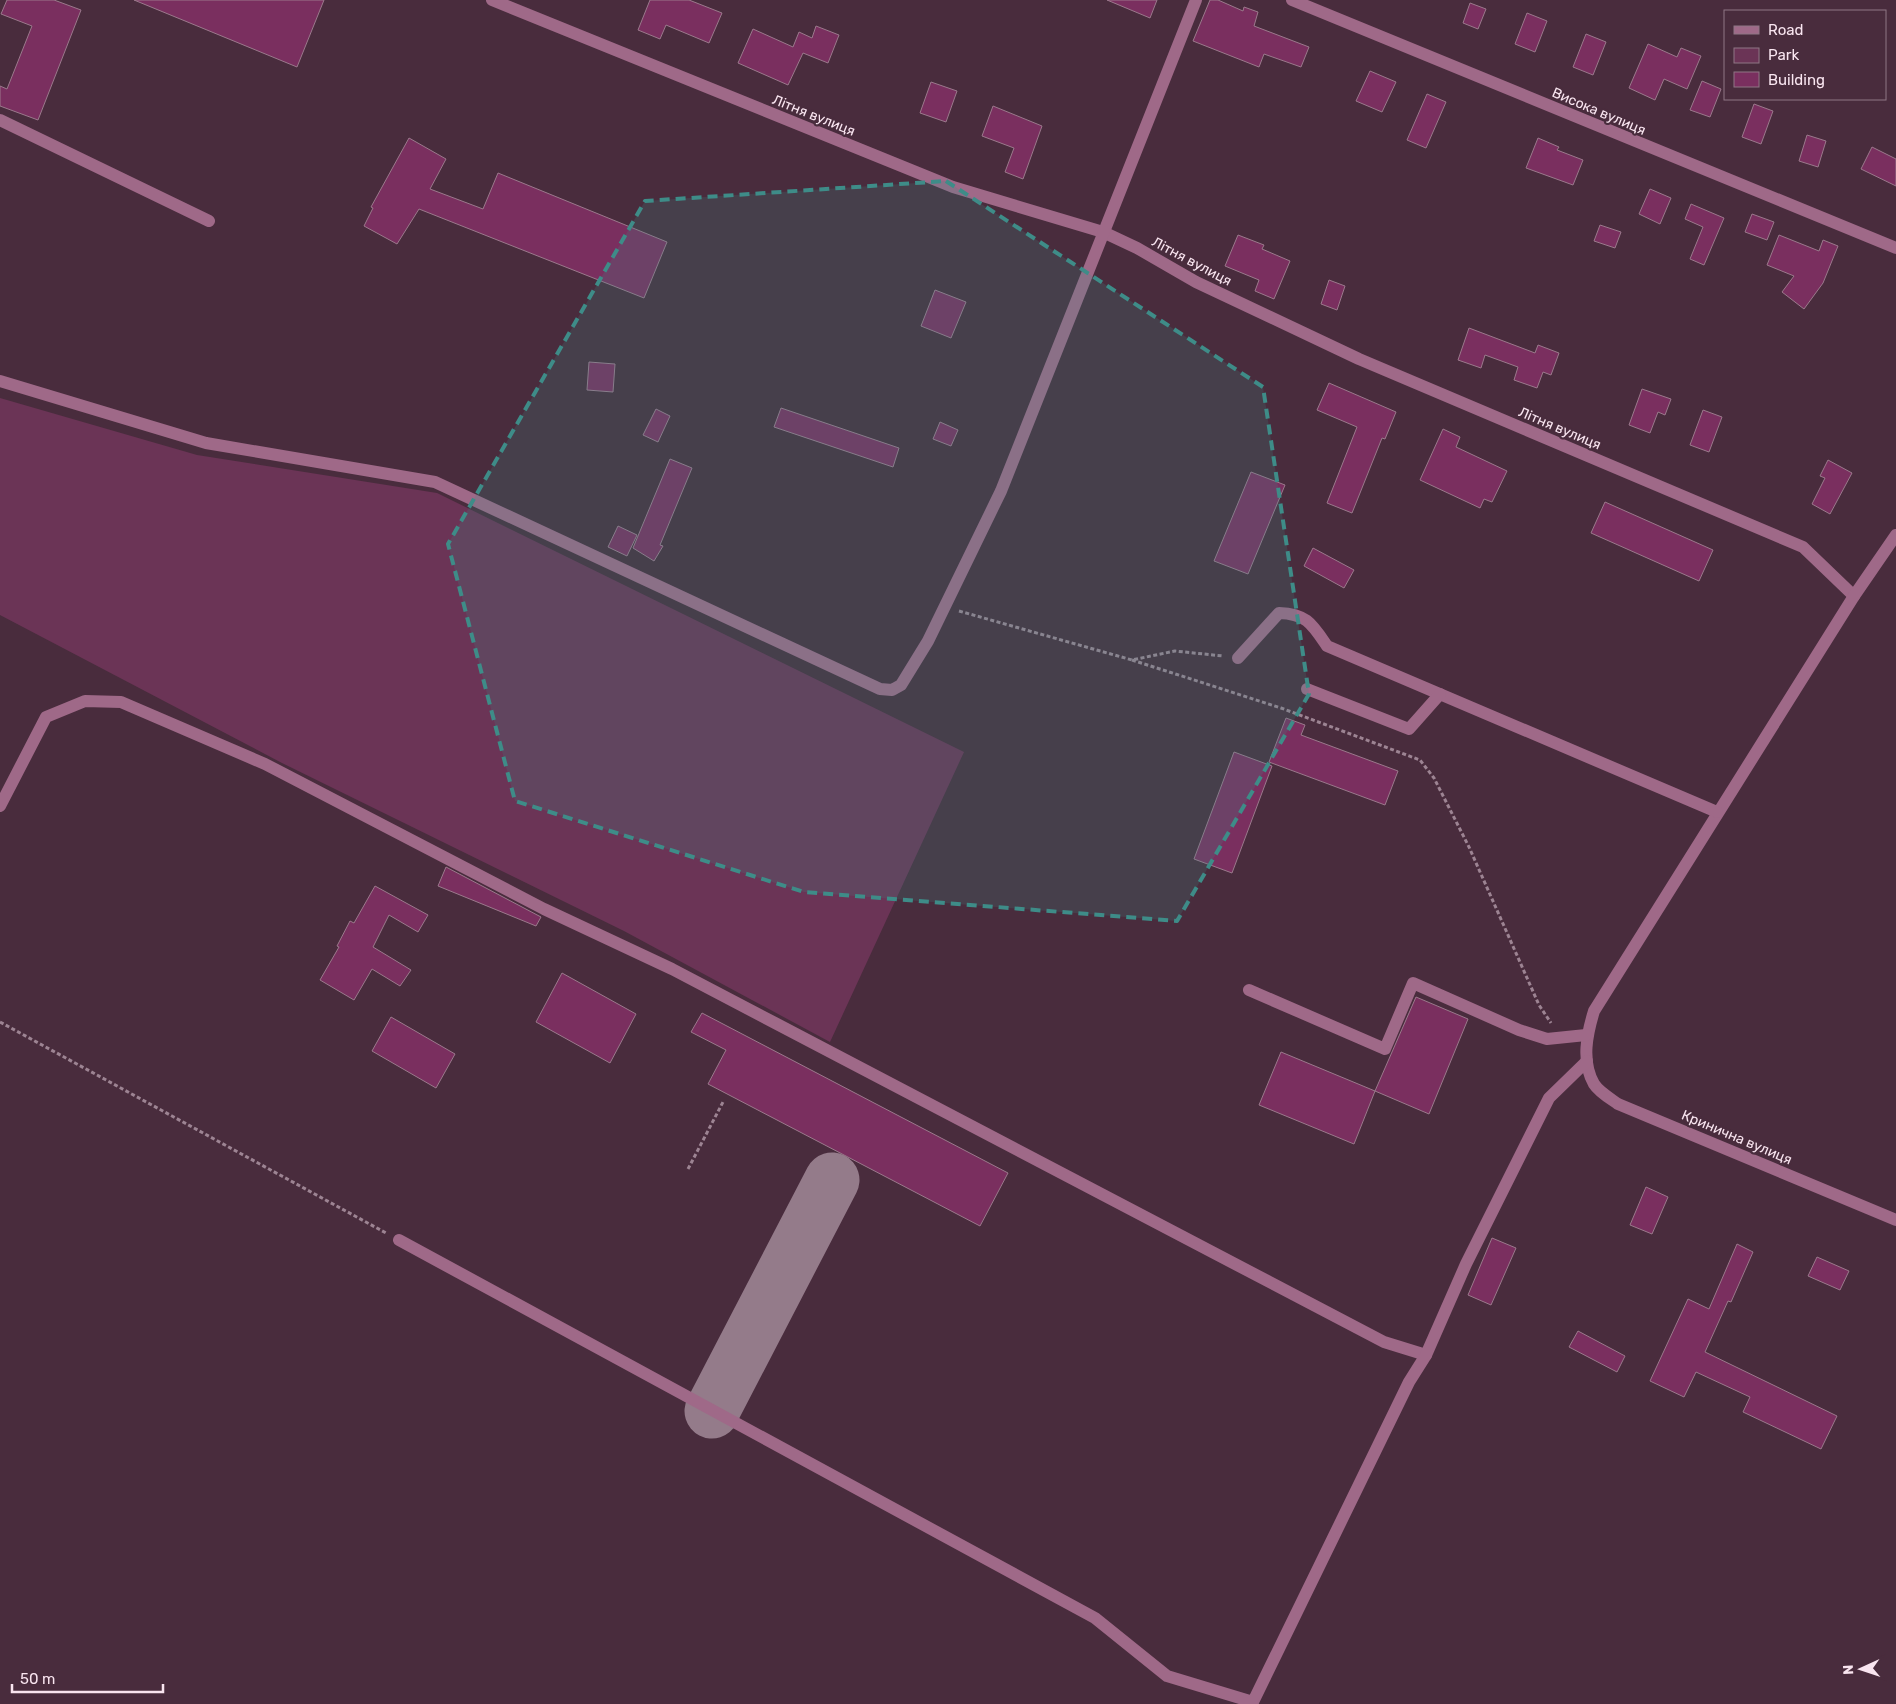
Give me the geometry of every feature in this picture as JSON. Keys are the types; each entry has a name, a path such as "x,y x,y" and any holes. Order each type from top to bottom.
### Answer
{"street":[{"name":"Літня вулиця","path":"492,0 953,187 1102,232 1137,248 1196,282 1359,359 1803,547 1854,596"},
{"path":"0,381 206,443 435,482 880,689 892,690 902,685 928,641 1001,491 1102,232 1196,0"},
{"name":"Висока вулиця","path":"1292,0 1896,248"},
{"path":"0,120 208,221"},
{"path":"1249,990 1385,1049 1414,983 1519,1030 1547,1039 1586,1035 1594,1011 1717,812 1854,596 1896,535"},
{"path":"1238,658 1279,613 1298,614 1315,629 1327,646 1717,812"},
{"path":"1307,689 1409,729 1440,694"},
{"path":"0,806 46,717 85,701 121,702 265,764 544,908 672,969 1384,1342 1426,1355"},
{"name":"Кринична вулиця","path":"1586,1035 1587,1061 1595,1085 1618,1104 1896,1220"},
{"path":"399,1240 1095,1618 1167,1676 1253,1702 1409,1382 1426,1355 1466,1264 1549,1098 1587,1061"}],"path":[{"path":"944,607 1132,660 1281,708 1420,760 1434,778 1469,847 1539,1005 1560,1038"},
{"path":"1132,660 1175,651 1238,658"},
{"path":"0,1022 399,1240"},
{"path":"688,1169 723,1102"}],"highlighted area":[{"path":"946,181 1263,387 1309,694 1177,921 804,892 515,801 448,544 645,201"}],"green space":[{"path":"0,398 197,455 437,493 964,752 830,1042 624,931 282,763 0,615"}],"building":[{"path":"7,0 54,0 81,10 38,120 0,106 0,86 7,89 32,26 1,14"},
{"path":"134,0 324,0 297,67"},
{"path":"650,0 689,0 722,13 709,43 666,25 660,39 638,30"},
{"path":"1107,0 1157,0 1150,18"},
{"path":"1210,0 1218,0 1243,11 1244,7 1258,12 1254,26 1309,47 1301,67 1264,54 1259,67 1193,41"},
{"path":"1470,3 1486,9 1478,29 1463,23"},
{"path":"1527,13 1547,21 1535,52 1515,44"},
{"path":"816,26 839,35 828,63 803,53 788,85 738,63 753,29 793,47 799,32 812,38"},
{"path":"1586,34 1606,42 1593,75 1573,67"},
{"path":"1648,44 1677,57 1681,48 1701,56 1687,89 1664,79 1655,100 1629,88"},
{"path":"1370,71 1396,82 1382,112 1356,101"},
{"path":"1702,81 1721,89 1710,117 1690,110"},
{"path":"931,82 957,91 946,122 920,113"},
{"path":"1427,94 1446,102 1426,148 1407,140"},
{"path":"1754,104 1773,111 1761,144 1742,137"},
{"path":"993,106 1042,126 1023,179 1005,172 1014,148 982,136"},
{"path":"1807,135 1826,141 1818,167 1799,161"},
{"path":"409,138 446,159 430,189 483,209 498,173 667,242 644,298 419,209 397,244 364,226 373,208 371,207"},
{"path":"1538,138 1559,147 1557,150 1583,160 1573,185 1526,168"},
{"path":"1872,147 1896,159 1896,186 1861,169"},
{"path":"1650,189 1671,198 1660,224 1639,214"},
{"path":"1691,204 1724,218 1704,265 1690,259 1703,227 1685,219"},
{"path":"1752,214 1774,222 1767,240 1745,232"},
{"path":"1600,225 1621,232 1615,248 1594,241"},
{"path":"1238,235 1264,245 1262,249 1290,261 1274,299 1255,291 1259,280 1225,266"},
{"path":"1779,235 1819,251 1823,240 1838,246 1823,283 1804,309 1782,292 1794,276 1767,265"},
{"path":"1329,280 1345,286 1337,310 1321,304"},
{"path":"935,290 966,302 951,338 921,326"},
{"path":"1469,328 1535,353 1538,345 1559,353 1551,375 1543,372 1537,388 1514,380 1518,367 1485,355 1481,368 1458,360"},
{"path":"589,362 615,364 613,392 587,390"},
{"path":"1329,383 1396,412 1385,439 1382,438 1352,513 1327,503 1357,427 1317,410"},
{"path":"1642,389 1671,399 1665,415 1658,412 1650,433 1629,425"},
{"path":"781,408 899,448 893,467 774,427"},
{"path":"656,409 670,416 658,442 643,435"},
{"path":"1703,410 1722,417 1709,452 1690,445"},
{"path":"940,422 958,430 951,446 933,439"},
{"path":"1443,429 1460,437 1456,447 1507,471 1492,502 1484,499 1480,508 1420,480"},
{"path":"670,459 692,468 660,545 663,546 654,561 633,548"},
{"path":"1828,460 1852,473 1830,514 1812,504 1825,478 1820,476"},
{"path":"1251,472 1285,485 1248,574 1214,561"},
{"path":"1605,502 1713,550 1699,581 1591,533"},
{"path":"618,526 637,535 627,556 608,547"},
{"path":"1313,548 1354,570 1344,588 1304,566"},
{"path":"1286,718 1305,725 1301,735 1398,771 1385,805 1269,762"},
{"path":"1234,752 1272,766 1232,873 1194,859"},
{"path":"446,867 541,917 536,926 438,886"},
{"path":"375,886 428,915 418,932 389,915 373,947 411,970 400,986 372,969 354,1000 320,980 339,947 337,946 350,921 354,923"},
{"path":"562,973 636,1014 610,1063 536,1022"},
{"path":"1416,997 1468,1019 1429,1114 1375,1091"},
{"path":"702,1013 1008,1173 980,1226 708,1084 726,1050 691,1032"},
{"path":"391,1017 455,1054 436,1088 372,1051"},
{"path":"1281,1052 1375,1091 1354,1144 1259,1105"},
{"path":"1646,1187 1668,1197 1652,1234 1630,1225"},
{"path":"1492,1238 1516,1248 1491,1305 1468,1295"},
{"path":"1737,1244 1753,1252 1731,1302 1728,1301 1705,1352 1837,1416 1821,1449 1743,1412 1750,1397 1696,1372 1684,1397 1650,1381 1688,1299 1709,1309"},
{"path":"1817,1257 1849,1271 1840,1290 1808,1276"},
{"path":"1578,1331 1625,1356 1617,1372 1569,1347"}],"taxiway":[{"path":"712,1411 832,1180"}]}
